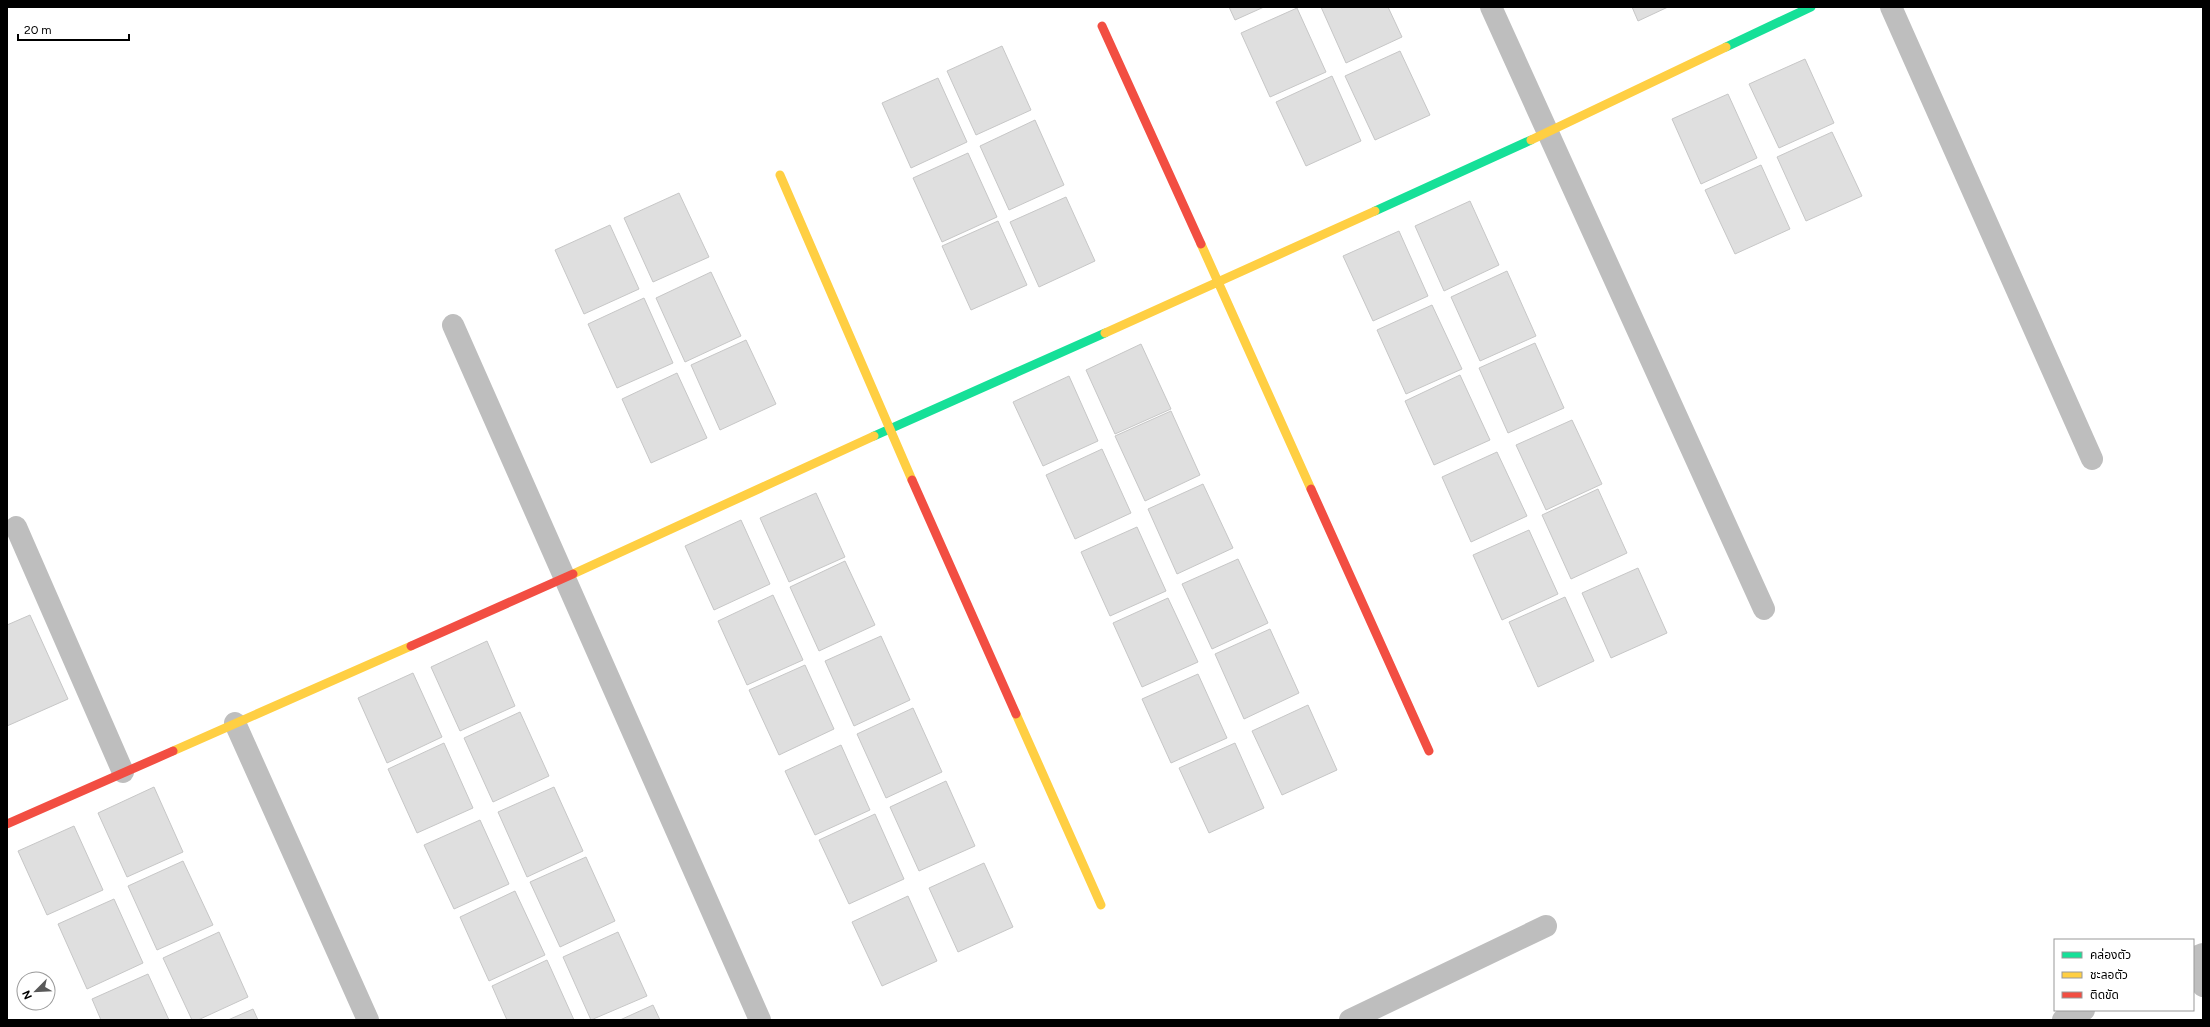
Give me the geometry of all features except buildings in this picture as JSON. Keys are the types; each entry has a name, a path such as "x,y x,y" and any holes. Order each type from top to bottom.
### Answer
{"street":[{"path":"1491,7 1764,609"},
{"path":"7,824 565,578 890,429 1217,284 1548,132 1811,7"},
{"path":"1891,7 2092,458"},
{"path":"1102,26 1217,284 1429,751"},
{"path":"780,175 890,429 1101,905"},
{"path":"453,325 760,1020"},
{"path":"16,527 123,772"},
{"path":"235,723 368,1020"},
{"path":"1350,1020 1546,926"},
{"path":"2194,971 2203,986"},
{"path":"2063,1020 2082,1011"}],"traffic: fast":[{"path":"1726,47 1811,7"},
{"path":"1375,211 1531,140"},
{"path":"874,436 1105,333"}],"traffic: slow":[{"path":"1531,140 1726,47"},
{"path":"780,175 912,480"},
{"path":"1105,333 1375,211"},
{"path":"1201,244 1311,489"},
{"path":"573,574 874,436"},
{"path":"173,751 411,646"},
{"path":"1016,714 1101,905"}],"traffic: jam":[{"path":"1102,26 1201,244"},
{"path":"912,480 1016,714"},
{"path":"1311,489 1429,751"},
{"path":"411,646 573,574"},
{"path":"7,824 173,751"}]}
